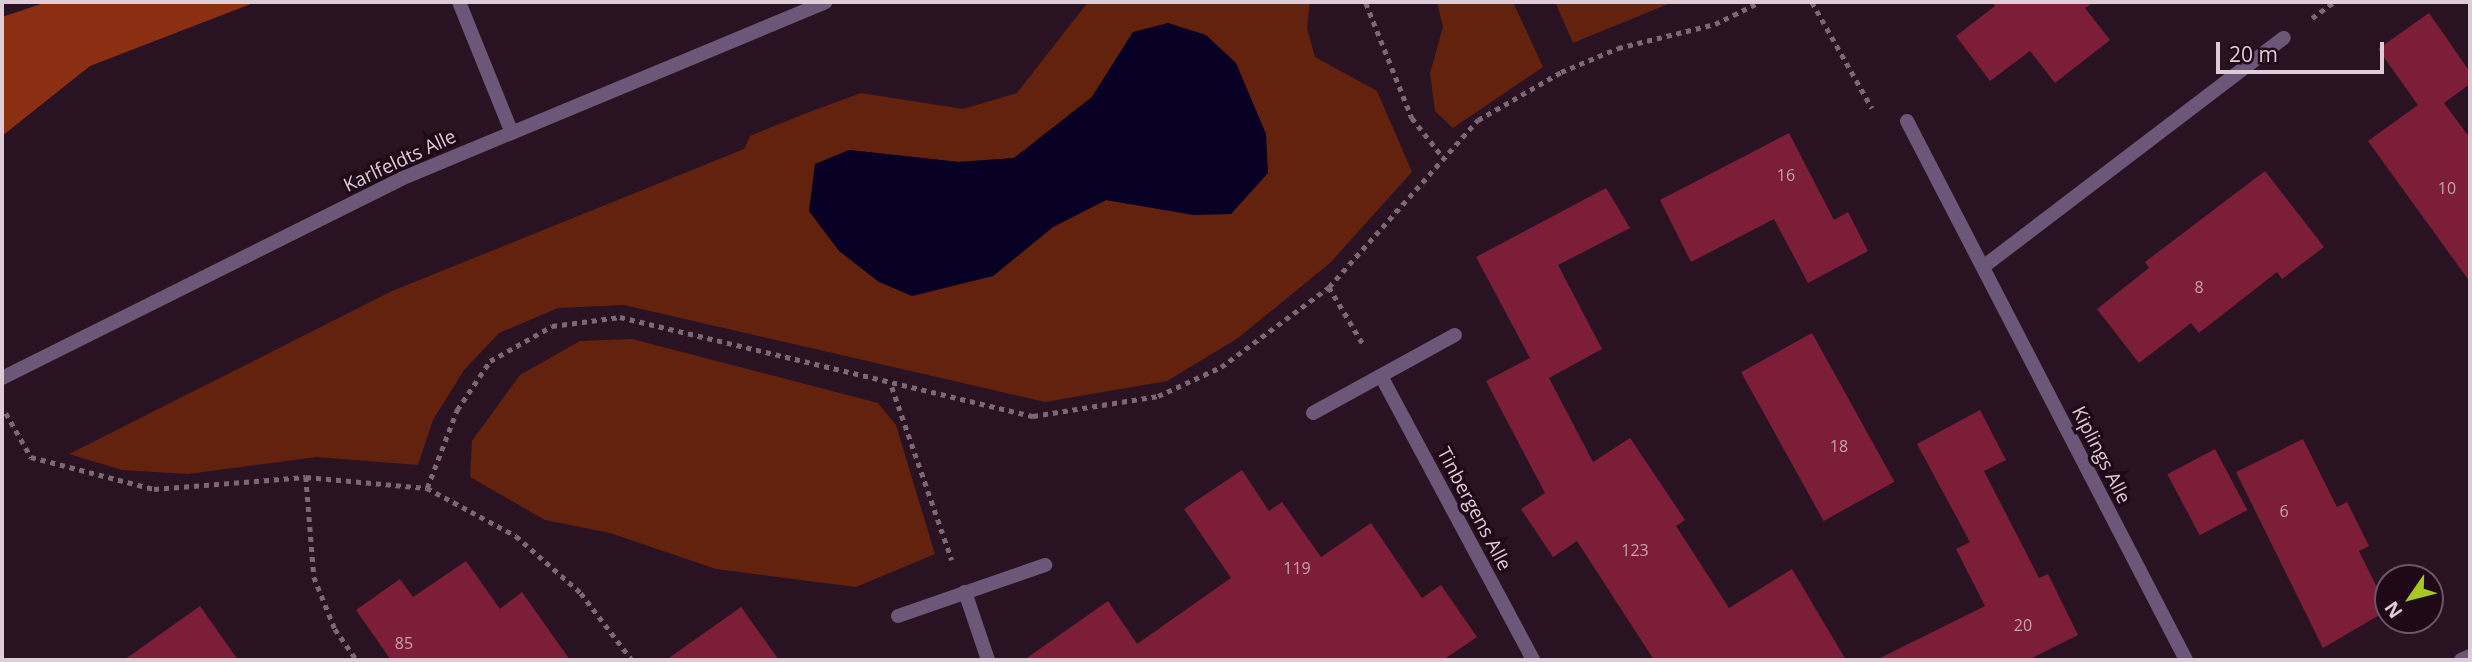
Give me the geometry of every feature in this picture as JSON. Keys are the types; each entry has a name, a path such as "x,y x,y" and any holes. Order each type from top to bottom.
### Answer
{"street":[{"path":"458,2 512,133"},
{"name":"Karlfeldts Alle","path":"2,378 408,176 825,2"},
{"path":"1983,267 2284,38"},
{"name":"Kiplings Alle","path":"1908,121 2186,660"},
{"path":"1313,413 1455,335"},
{"name":"Tinbergens Alle","path":"1381,376 1534,660"},
{"path":"898,616 1045,565"},
{"path":"965,592 988,660"},
{"path":"2461,660 2470,656"}],"path":[{"path":"427,488 477,378 508,348 552,326 620,317 892,386 1033,416 1158,396 1221,367 1329,287 1442,156 1478,120 1561,72 1618,48 1715,24 1760,2"},
{"path":"1812,2 1883,127 1908,121"},
{"path":"1366,3 1412,118 1442,156"},
{"path":"1329,287 1381,376"},
{"path":"892,386 965,592"},
{"path":"2,405 31,457 154,489 306,477 427,488 516,536 581,593 632,660"},
{"path":"306,477 314,577 335,629 357,660"}],"shaded area":[{"path":"47,2 256,2 90,66 2,136 2,17"},
{"path":"1088,2 1310,2 1307,28 1315,57 1377,91 1412,172 1330,263 1238,338 1167,381 1045,402 624,305 558,308 499,333 464,370 433,420 418,465 317,457 188,474 122,470 69,454 392,291 744,149 750,136 804,114 861,93 963,109 1017,93","holes":["1133,32 1194,215 1106,200 1053,227 993,276 849,150 959,162 1014,158 1092,97"]},
{"path":"1437,2 1513,2 1543,67 1453,128 1435,111 1430,73 1443,27"},
{"path":"1555,2 1673,2 1573,43"},
{"path":"1168,23 1206,35 1236,63 1266,134 1268,173 1231,214 1194,215 1106,200 1053,227 993,276 912,296 879,282 839,251 809,211 815,164 849,150 959,162 1014,158 1092,97 1133,32"},
{"path":"632,339 878,403 896,425 935,554 856,587 716,569 610,533 545,520 470,477 472,441 520,375 580,341"}],"building":[{"path":"1992,2 2094,2 2085,8 2110,40 2055,83 2030,51 1990,81 1956,36 1995,6"},
{"path":"2429,13 2470,72 2470,84 2444,103 2470,138 2470,282 2368,141 2418,105 2378,49"},
{"path":"1789,133 1834,220 1848,212 1868,251 1808,283 1774,219 1691,262 1660,200"},
{"path":"2265,171 2324,247 2282,279 2277,272 2199,333 2191,323 2139,363 2097,309 2149,268 2145,262"},
{"path":"1606,188 1630,228 1558,265 1602,349 1549,378 1593,462 1630,438 1685,520 1676,526 1729,608 1792,569 1846,660 1654,660 1577,541 1553,557 1521,509 1545,493 1486,381 1530,358 1476,257"},
{"path":"1812,333 1894,482 1824,521 1741,372"},
{"path":"1980,410 2006,460 1984,471 2039,578 2048,574 2078,635 2028,660 1876,660 1985,606 1956,549 1970,542 1917,444"},
{"path":"2303,439 2337,507 2347,502 2369,546 2359,551 2374,582 2374,618 2323,648 2236,472"},
{"path":"2215,449 2247,510 2200,535 2167,474"},
{"path":"1242,470 1269,511 1282,502 1321,557 1371,523 1422,598 1441,585 1477,637 1443,660 1024,660 1108,601 1137,644 1231,578 1184,509"},
{"path":"466,561 500,609 522,592 570,660 391,660 356,610 400,579 413,597"},
{"path":"200,606 238,660 124,660"},
{"path":"741,607 779,660 666,660"}]}
